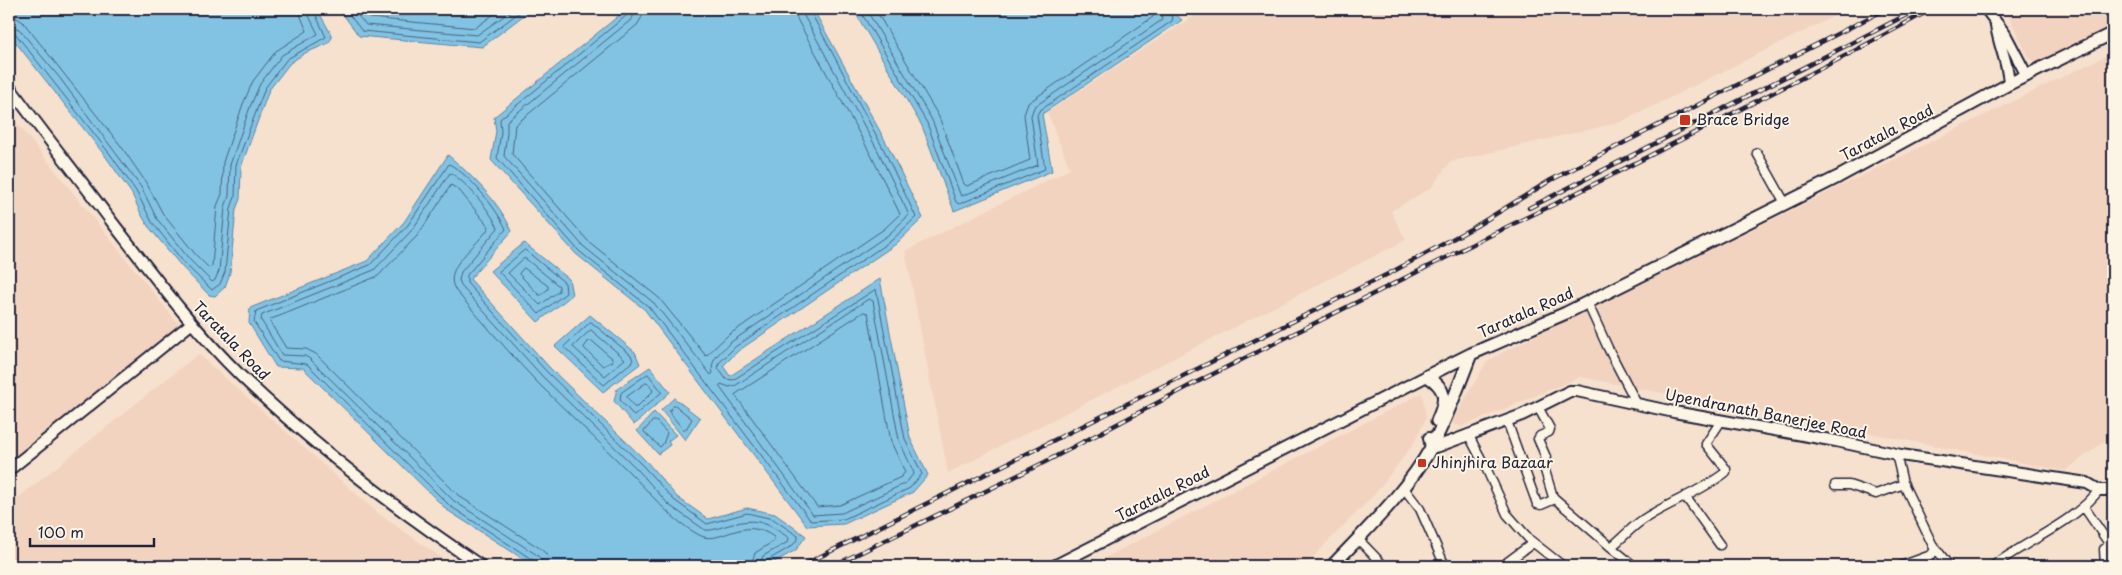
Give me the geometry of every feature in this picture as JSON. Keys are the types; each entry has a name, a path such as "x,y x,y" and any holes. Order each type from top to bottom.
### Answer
{"main road":[{"name":"Taratala Road","path":"1426,376 1588,302 1785,203 2009,84 2113,33"},
{"path":"1332,566 1403,487 1449,410 1471,354"},
{"path":"1324,566 1398,484 1430,443 1442,409 1443,394 1439,385 1426,376"}],"street":[{"path":"1986,9 2005,34 2027,76"},
{"path":"1996,24 1998,38 2008,67 2009,84"},
{"name":"Taratala Road","path":"9,86 158,282 192,323 240,375 320,447 421,526 481,566"},
{"path":"1757,153 1785,203"},
{"path":"1588,302 1608,348 1637,404"},
{"path":"9,470 192,323"},
{"name":"Taratala Road","path":"1054,566 1426,376"},
{"name":"Upendranath Banerjee Road","path":"1430,443 1468,434 1507,421 1562,395 1577,391 1721,421 1836,441 1896,454 2087,483 2099,490 2113,490"},
{"path":"1538,407 1550,429 1549,432 1538,439 1546,457 1543,466 1550,491 1555,499 1634,566"},
{"path":"1507,421 1537,504 1541,505 1555,499"},
{"path":"1611,547 1630,528 1716,479 1727,470 1706,444 1721,421"},
{"path":"1468,434 1507,514 1534,543 1563,566"},
{"path":"1896,454 1904,484 1935,547 1949,566"},
{"path":"1835,485 1849,485 1876,494 1904,484"},
{"path":"1403,487 1420,509 1445,566"},
{"path":"1997,565 2019,548 2084,507 2099,490"},
{"path":"1685,496 1720,545"},
{"path":"2084,507 2112,545 2104,549 2105,566"},
{"path":"1358,539 1384,566"},
{"path":"1502,566 1534,543"},
{"path":"1900,566 1931,555 1935,547"}],"shaded area":[{"path":"1190,9 1849,9 1621,122 1450,162 1431,188 1391,211 1406,240 948,473 905,251 1070,169 1047,112 1195,15"},
{"path":"2005,9 2113,9 2113,28 2041,64 2030,59"},
{"path":"2113,52 2113,435 2065,471 1580,377 1461,427 1451,423 1486,363 1503,352"},
{"path":"9,113 181,327 9,464"},
{"path":"198,354 378,513 453,566 9,566 9,505"},
{"path":"1422,393 1426,418 1412,446 1375,494 1304,566 1089,566"}],"water":[{"path":"9,9 317,9 332,38 327,44 305,53 290,63 269,90 241,167 240,199 236,209 230,273 225,287 215,296 209,295 182,267 148,226 132,194 106,157 9,34"},
{"path":"339,9 532,9 482,47 359,36"},
{"path":"627,9 813,9 888,146 923,218 896,244 738,351 723,366 730,376 880,279 910,438 928,475 913,492 844,524 807,526 645,310 576,254 491,160 496,131 494,117"},
{"path":"853,9 1170,9 1182,20 1042,114 1052,171 954,211 922,126"},
{"path":"448,155 492,199 512,231 470,279 550,368 647,462 677,497 708,519 747,508 775,514 806,536 796,550 767,566 534,566 447,510 303,368 276,367 249,323 250,308 367,261 404,222"},
{"path":"524,243 569,279 572,295 538,322 490,271"},
{"path":"590,315 635,352 640,364 603,392 555,346"},
{"path":"650,367 670,392 634,425 614,401 617,389"},
{"path":"674,398 700,418 685,440 661,410"},
{"path":"654,412 676,435 668,441 670,445 658,454 637,431"}],"railway":[{"path":"801,566 1392,272 1476,226 1551,180 1886,9"},
{"path":"833,566 1045,462 1195,383 1555,204 1843,57 1932,9"},
{"path":"1529,208 1910,13"}],"place":[{"name":"Brace Bridge","path":"1685,120"},
{"name":"Jhinjhira Bazaar","path":"1422,463"}]}
